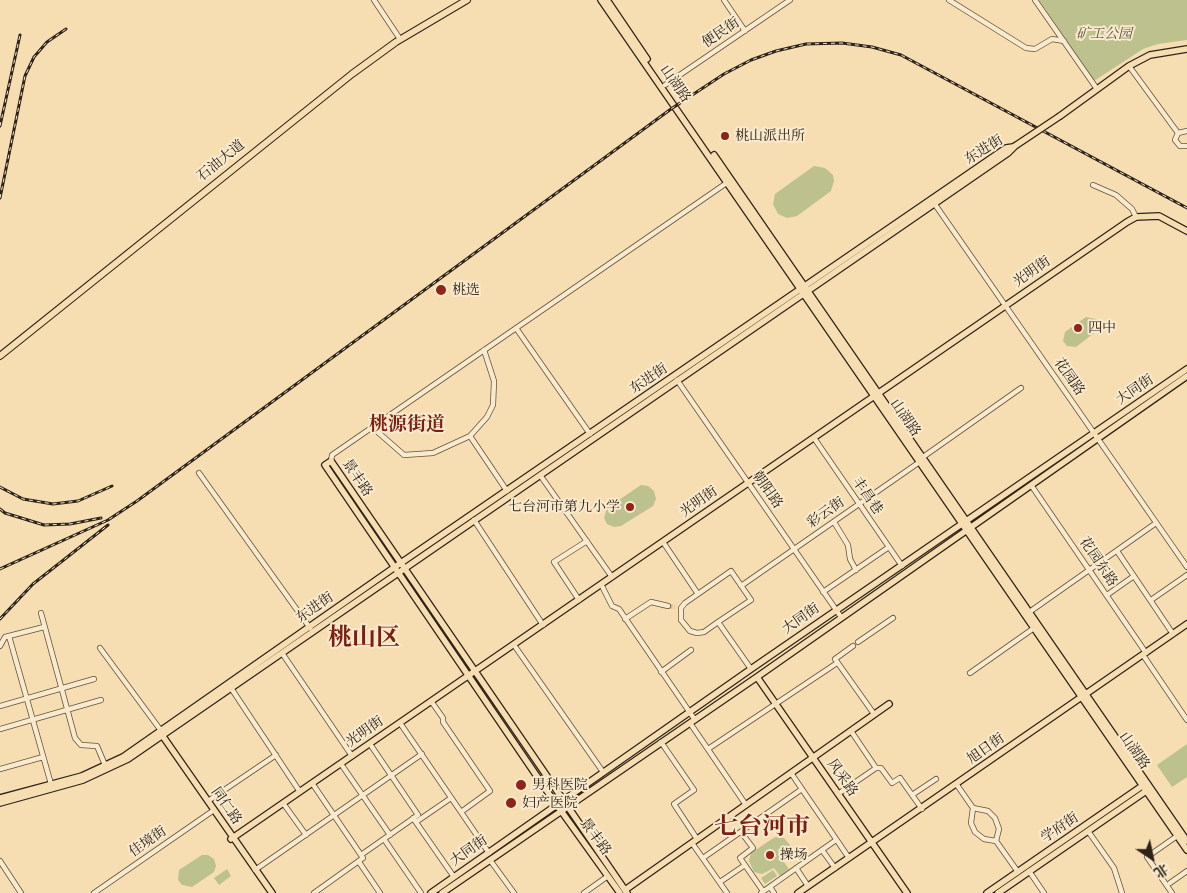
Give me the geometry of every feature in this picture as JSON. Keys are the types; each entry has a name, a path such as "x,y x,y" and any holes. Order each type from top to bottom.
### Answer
{"highway":[{"name":"石油大道","path":"0,356 301,113 400,39 467,0"}],"main road":[{"name":"山湖路","path":"601,0 805,290"},
{"name":"山湖路","path":"607,0 1084,696 1147,787 1187,840"},
{"path":"1097,89 1129,66 1150,54 1187,49"},
{"name":"东进街","path":"400,567 540,475 676,378 933,202 1008,153 1014,146 1097,89"},
{"path":"1136,217 1158,216 1187,231"},
{"name":"光明街","path":"232,839 1136,217"},
{"name":"大同街","path":"442,893 693,722 1031,485 1187,370"},
{"name":"大同街","path":"431,893 836,610 965,522 1187,376"},
{"name":"东进街","path":"0,803 94,776 128,759 160,734 507,491 676,378"},
{"name":"景丰路","path":"331,461 561,811 608,876 624,892"},
{"name":"山湖路","path":"1027,613 1034,628 1084,696"},
{"name":"旭日街","path":"798,893 957,785 1187,624"},
{"name":"东进街","path":"0,798 82,776 123,757 231,688 282,653 311,630"},
{"name":"景丰路","path":"472,674 565,800 624,892"},
{"name":"风采路","path":"757,677 907,893"},
{"path":"624,892 889,704"},
{"name":"同仁路","path":"160,734 208,801 213,811"},
{"name":"同仁路","path":"160,734 267,893"},
{"name":"山湖路","path":"1147,787 1187,850"},
{"name":"学府街","path":"987,893 1018,872 1088,831 1147,787"},
{"name":"学府街","path":"998,893 1029,871 1046,856 1147,787"},
{"name":"同仁路","path":"232,839 272,893"}],"street":[{"path":"374,0 400,39"},
{"path":"724,0 745,31"},
{"name":"便民街","path":"665,85 790,0"},
{"path":"949,0 1026,48 1035,49 1052,39 1064,41"},
{"path":"1035,0 1097,89"},
{"path":"1129,66 1178,133 1176,142 1180,146 1187,146"},
{"path":"1178,133 1187,131"},
{"path":"331,461 332,454 728,182"},
{"path":"1093,184 1116,195 1132,209 1136,217"},
{"name":"花园路","path":"933,202 1187,567"},
{"path":"516,328 590,434"},
{"path":"372,427 404,455 433,453 470,436 487,418 493,405 494,381 484,350"},
{"name":"朝阳路","path":"676,378 841,618"},
{"name":"彩云街","path":"741,586 1021,388"},
{"path":"470,436 507,491"},
{"name":"丰昌巷","path":"814,438 902,566"},
{"path":"199,473 311,630"},
{"path":"540,475 612,577"},
{"name":"花园东路","path":"1031,485 1090,570 1187,720"},
{"path":"474,520 542,625"},
{"path":"834,522 848,545 850,559 856,570"},
{"path":"1027,613 1156,523"},
{"path":"579,600 554,562 587,540"},
{"path":"663,542 698,594"},
{"path":"823,592 889,547"},
{"path":"1117,551 1173,634"},
{"path":"731,571 751,600 704,632 690,631 681,620 678,608 698,594 731,571"},
{"path":"1151,600 1187,575"},
{"path":"1107,596 1134,576"},
{"path":"602,584 612,606 619,610 689,712 708,749 746,804"},
{"path":"625,619 651,602 668,606"},
{"path":"41,613 77,742 84,745 97,746 106,765"},
{"path":"858,642 894,618"},
{"path":"718,622 750,669"},
{"path":"0,646 2,640 10,636 44,627"},
{"path":"970,673 1034,628"},
{"path":"10,636 51,784"},
{"path":"514,645 603,772"},
{"path":"853,646 835,659 874,714"},
{"path":"100,648 160,734"},
{"path":"661,672 691,650"},
{"path":"282,653 352,756"},
{"path":"708,749 837,662"},
{"path":"0,706 94,679"},
{"path":"231,688 300,792"},
{"path":"0,729 101,700"},
{"path":"431,701 490,791 461,812"},
{"path":"400,723 489,853"},
{"path":"851,731 876,768"},
{"path":"661,742 694,790 674,804 703,858 727,893"},
{"path":"370,744 418,815 415,820"},
{"path":"255,870 422,754"},
{"path":"208,801 276,755"},
{"path":"0,769 43,757"},
{"path":"340,764 390,835"},
{"path":"838,794 876,768 881,768 892,783 900,778 922,809"},
{"path":"791,773 849,858"},
{"path":"912,795 936,779"},
{"path":"312,784 362,859 314,893"},
{"path":"957,785 973,808 971,823 975,832 984,839 996,841 1018,872"},
{"path":"703,858 802,789"},
{"path":"361,855 451,798"},
{"path":"283,803 306,835"},
{"path":"973,808 983,809 995,818 999,829 996,841"},
{"name":"佳境街","path":"94,893 213,811"},
{"path":"415,820 454,877"},
{"path":"1088,831 1114,868 1122,893"},
{"path":"741,832 753,848 740,858 762,892 836,840"},
{"path":"1172,893 1147,857 1177,836"},
{"path":"384,839 420,893"},
{"path":"822,850 834,868"},
{"path":"490,860 514,893"},
{"path":"0,861 22,893"},
{"path":"359,862 380,893"},
{"path":"720,882 745,864"},
{"path":"796,868 808,886"},
{"path":"1029,871 1044,893"},
{"path":"1170,883 1187,871"},
{"path":"584,893 608,876"},
{"path":"770,887 774,893"}],"green space":[{"name":"矿工公园","path":"1039,0 1187,0 1187,40 1158,44 1143,49 1094,81"},
{"path":"814,166 825,168 833,175 834,181 831,191 797,216 787,218 778,214 773,204 775,194"},
{"path":"1086,317 1096,319 1099,324 1098,330 1076,347 1067,346 1063,341 1065,332"},
{"name":"七台河市第九小学","path":"641,485 648,486 654,491 656,499 653,506 621,526 614,527 607,524 604,518 607,508"},
{"path":"1187,744 1187,777 1172,787 1157,765"},
{"name":"操场","path":"775,837 784,838 790,845 791,854 783,861 789,869 780,876 774,868 762,874 754,872 749,861 751,853"},
{"path":"202,855 208,855 214,859 216,866 214,872 192,887 182,885 178,880 179,870"},
{"path":"227,869 231,876 219,885 214,878"},
{"path":"773,870 777,876 765,884 761,878"}],"tunnel":[{"path":"668,606 675,607"}],"railway":[{"path":"0,198 25,76 34,57 47,42 66,29"},
{"path":"0,126 20,35"},
{"path":"0,569 108,520 137,501 671,109 724,74 751,60 776,51 806,44 842,43 872,47 901,55 1187,208"},
{"path":"0,487 23,499 53,504 78,501 112,486"},
{"path":"0,509 5,513 44,525 70,524 101,518"},
{"path":"0,619 33,584 108,525"}],"place":[{"name":"桃山派出所","path":"725,136"},
{"name":"桃选","path":"441,290"},
{"name":"四中","path":"1078,328"},
{"name":"七台河市第九小学","path":"630,507"},
{"name":"男科医院","path":"521,785"},
{"name":"妇产医院","path":"511,803"},
{"name":"操场","path":"770,855"}],"district":[{"name":"桃源街道","path":"407,425"},
{"name":"桃山区","path":"364,639"},
{"name":"七台河市","path":"762,828"}]}
